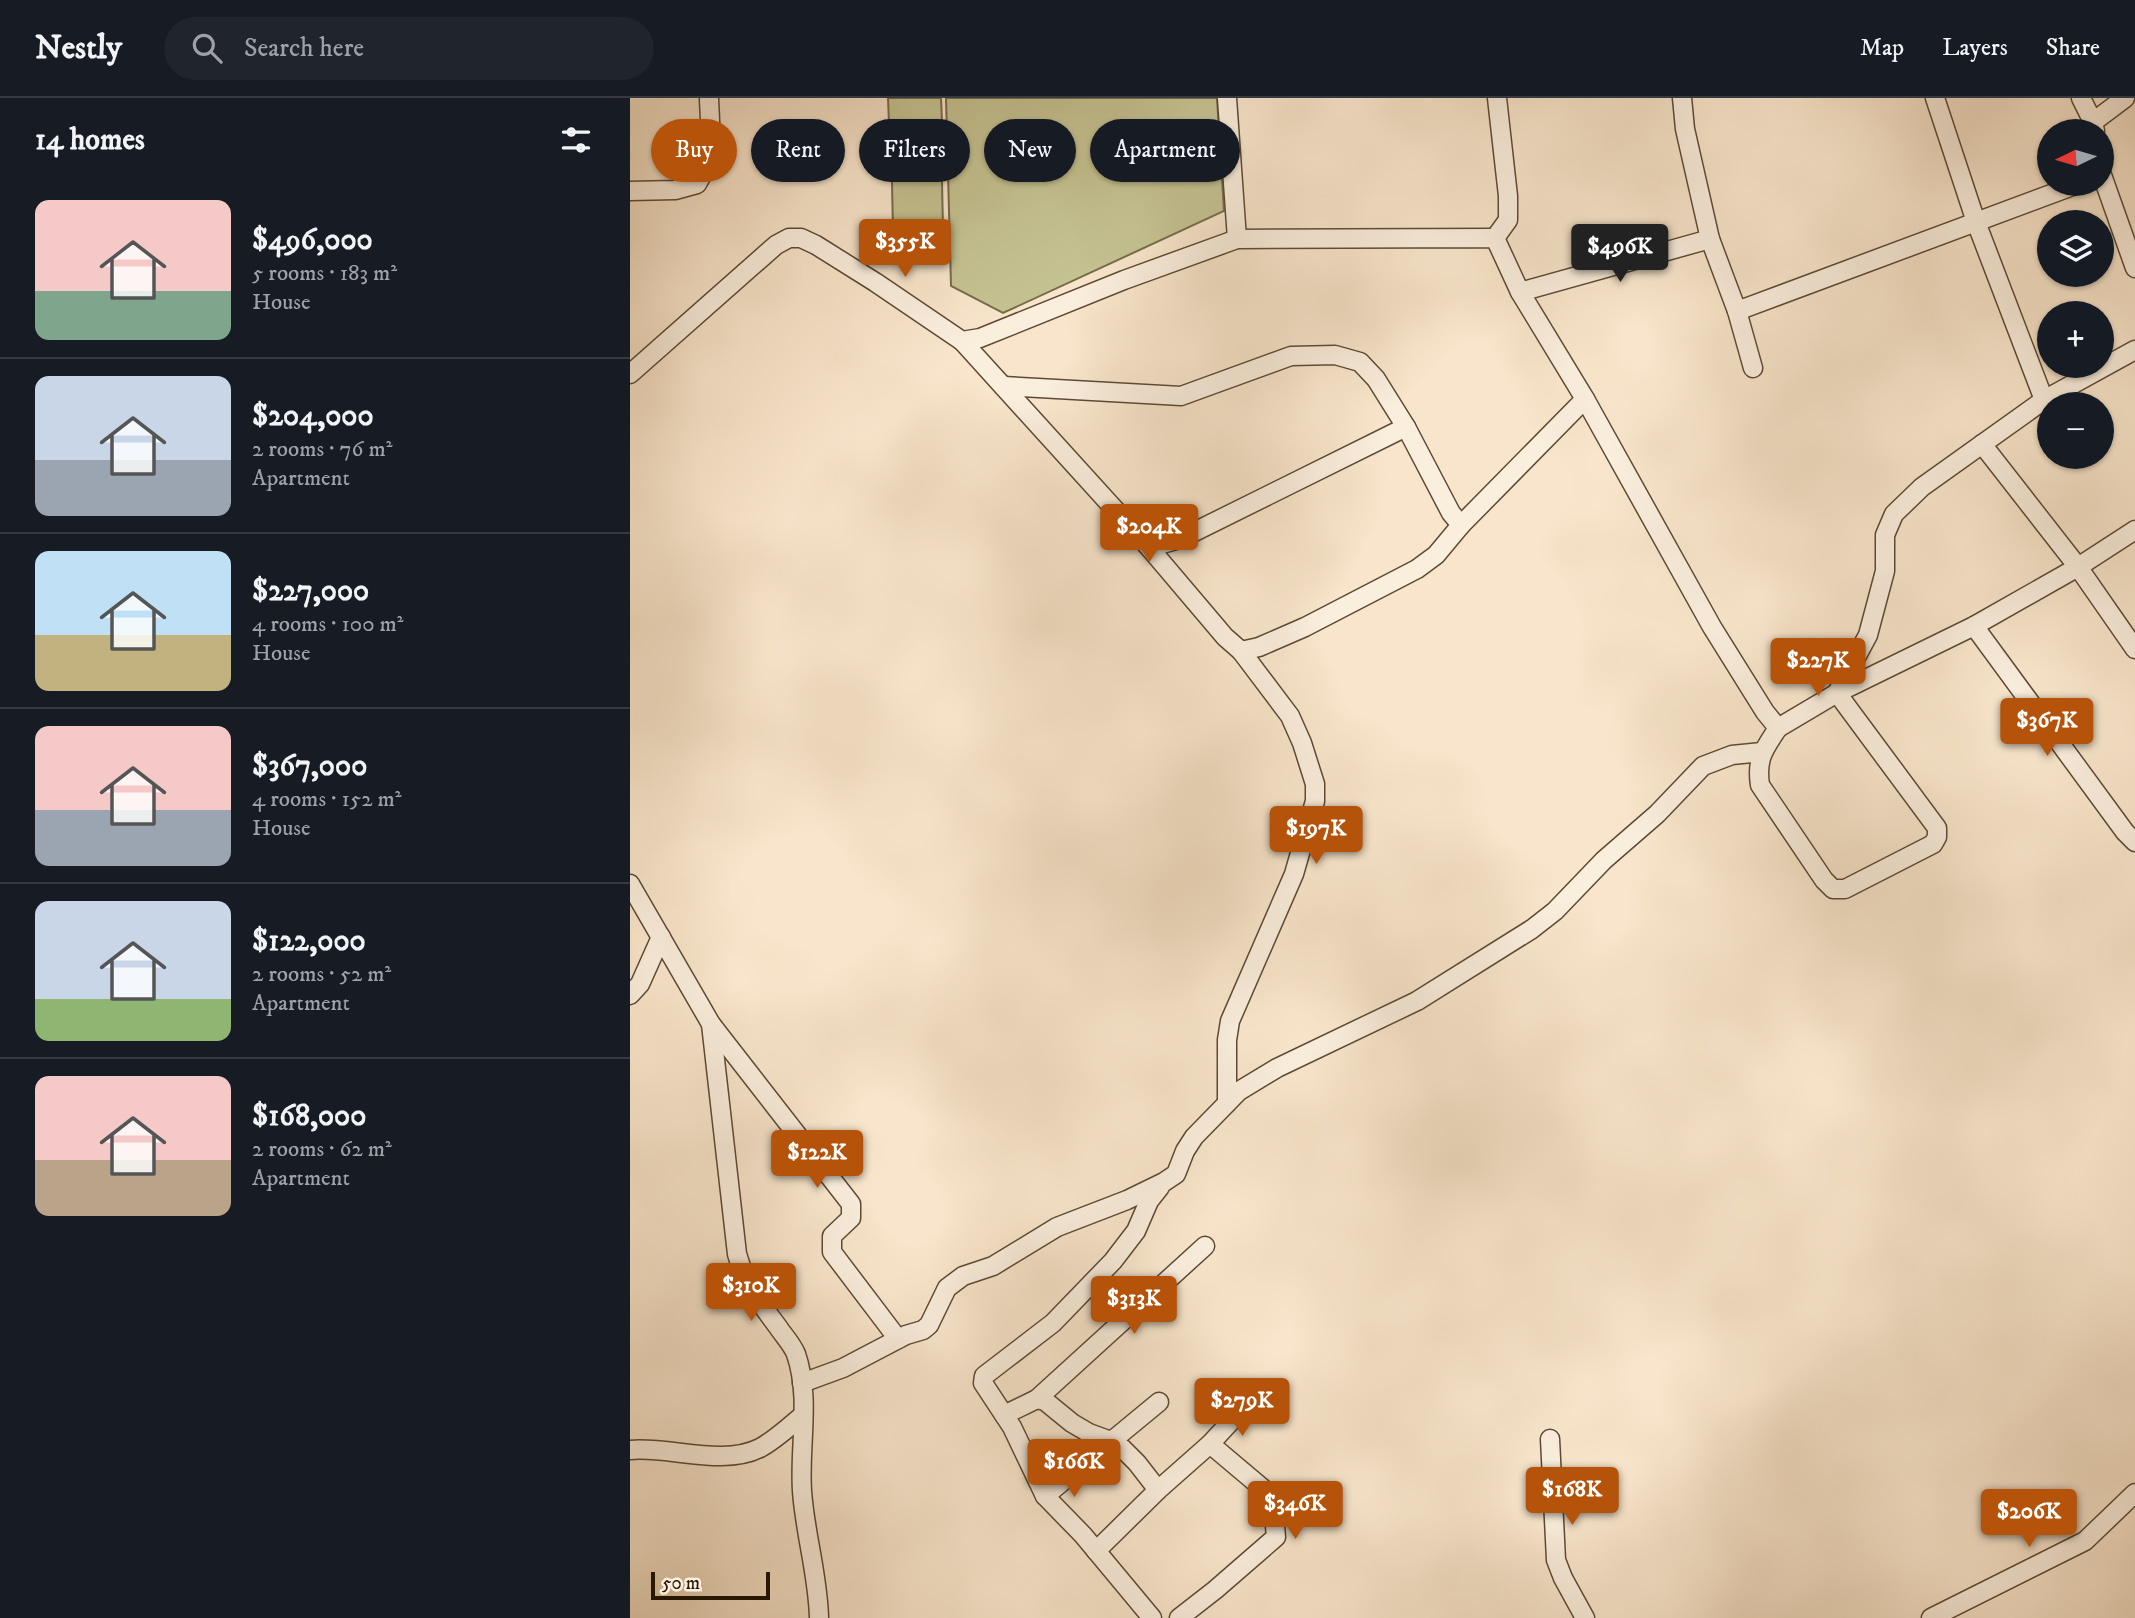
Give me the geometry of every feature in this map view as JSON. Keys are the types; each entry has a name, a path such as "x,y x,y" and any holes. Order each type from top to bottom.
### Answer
{"street":[{"path":"630,191 675,191 697,184 706,169 711,149 709,98"},
{"path":"1227,98 1237,239"},
{"path":"1496,238 1508,220 1508,196 1497,98"},
{"path":"1682,98 1685,129 1710,239 1737,311 1754,368"},
{"path":"1935,98 1976,222 2041,392"},
{"path":"2081,98 2091,119"},
{"path":"2102,119 2125,98"},
{"path":"1737,311 2046,196"},
{"path":"2110,196 2135,268"},
{"path":"630,374 776,245 789,238 801,238 875,282 962,341 1147,545 1225,637 1241,651 1290,716 1315,784 1315,802 1294,874 1230,1021 1227,1040 1227,1104"},
{"path":"962,341 980,338 1124,280 1237,239 1496,238"},
{"path":"1496,238 1520,292 1585,399 1712,627 1765,712 1778,728"},
{"path":"1520,292 1710,239"},
{"path":"2059,392 2135,350"},
{"path":"1003,386 1181,396 1291,356 1335,355 1360,362 1376,379 1406,427 1451,513 1461,525"},
{"path":"1241,651 1259,647 1305,627 1417,569 1436,555 1461,525 1585,399"},
{"path":"1837,693 1868,635 1885,571 1885,534 1894,514 1922,486 2037,405"},
{"path":"1147,545 1180,539 1406,427"},
{"path":"1982,444 2078,568 2135,649"},
{"path":"1837,693 1937,828 1937,837 1933,844 1845,889 1833,889 1824,880 1760,785 1758,772 1762,752 1778,728 1837,693 1974,626 2078,568 2135,530"},
{"path":"1974,626 2135,842"},
{"path":"802,1383 843,1368 898,1339 923,1330 929,1325 947,1288 963,1276 993,1266 1057,1227 1128,1200 1164,1182 1176,1174 1194,1137 1251,1082 1417,1001 1532,929 1555,911 1604,860 1657,814 1703,766 1732,755 1762,752"},
{"path":"630,884 712,1024 847,1196 851,1218 832,1236 832,1252 898,1339"},
{"path":"630,996 640,984 661,937"},
{"path":"712,1024 742,1275 794,1349 800,1367 803,1495 818,1585 819,1618"},
{"path":"1152,1618 1097,1551 1045,1496 1004,1415 983,1383 984,1376 1052,1322 1096,1279 1132,1237 1149,1201 1164,1182"},
{"path":"1004,1415 1037,1399 1205,1245"},
{"path":"1037,1399 1045,1401 1089,1433 1111,1441 1137,1463 1158,1490"},
{"path":"1045,1496 1159,1402"},
{"path":"1097,1551 1158,1490 1210,1444 1246,1405"},
{"path":"630,1450 722,1455 746,1453 761,1448 803,1415"},
{"path":"1550,1438 1556,1560 1585,1618"},
{"path":"1179,1618 1216,1590 1276,1537 1273,1505 1267,1492 1210,1444"},
{"path":"1931,1618 2085,1541 2135,1493"}],"shaded area":[{"path":"888,98 941,98 942,119 889,119"},
{"path":"946,98 1217,98 1218,119 1090,119 1090,182 1222,182 1224,211 1003,313 951,286 948,182 970,182 970,119 947,119"},
{"path":"892,182 942,182 943,230 893,231"}]}
